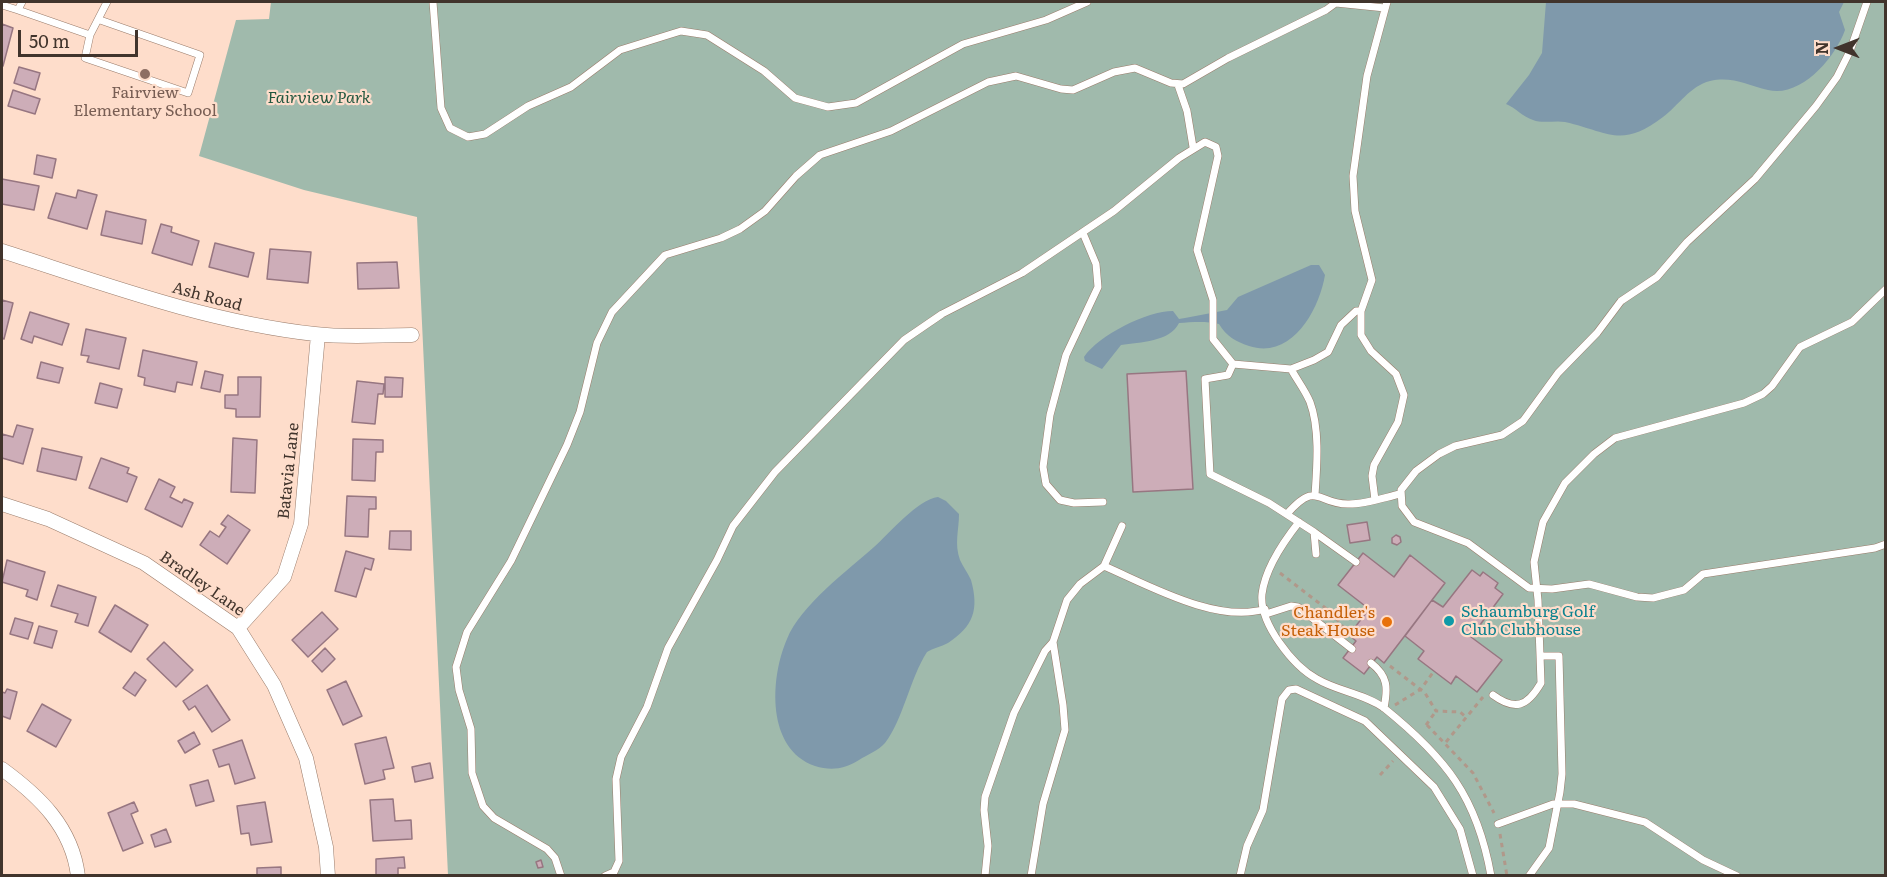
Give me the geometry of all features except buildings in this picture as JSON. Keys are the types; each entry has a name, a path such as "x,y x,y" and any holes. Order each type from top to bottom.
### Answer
{"street":[{"name":"Ash Road","path":"2,251 159,301 244,324 318,334 412,335"},
{"name":"Batavia Lane","path":"238,628 284,577 301,524 318,334"},
{"name":"Bradley Lane","path":"2,504 48,519 144,562 238,628 274,685 306,758 326,847 328,876"},
{"path":"2,769 49,810 64,830 76,860 78,876"}],"lane":[{"path":"18,10 22,2"},
{"path":"100,20 200,55 188,93 85,58 90,35 100,20 107,2"},
{"path":"433,2 437,81 442,114 454,132 468,137 485,134 528,106 571,87 620,50 681,31 708,35 769,75 795,98 828,107 856,103 952,49 1046,20 1087,2"},
{"path":"561,876 555,858 547,849 494,818 483,806 472,772 471,729 459,690 456,667 467,632 511,561 567,445 580,412 597,343 612,312 665,255 721,238 740,229 770,206 796,176 820,155 891,131 988,82 1016,76 1061,90 1073,90 1123,69 1136,68 1178,84 1337,2 1386,5 1366,76 1353,176 1354,212 1372,280 1362,311 1360,328 1363,340 1396,374 1404,395 1398,422 1374,465 1372,476 1375,500"},
{"path":"1867,2 1850,51 1837,77 1816,106 1755,179 1687,242 1657,278 1621,301 1597,333 1552,381 1523,422 1497,437 1455,446 1439,453 1416,471 1403,486 1400,494 1402,506 1413,522 1468,543 1522,584 1536,589 1589,584 1637,597 1663,597 1684,590 1703,574 1875,548 1886,544"},
{"path":"2,4 90,35"},
{"path":"1178,84 1193,147"},
{"path":"605,876 614,872 619,861 616,778 621,758 647,707 668,648 739,516 794,451 830,418 904,340 942,314 1008,282 1114,211 1193,147 1205,142 1213,145 1217,150 1214,178 1197,245 1199,261 1213,300 1213,339 1233,364 1290,369 1324,356 1330,349 1341,325 1352,313 1362,311"},
{"path":"1083,232 1096,264 1098,287 1066,355 1050,415 1043,467 1046,484 1060,500 1074,503 1103,502"},
{"path":"1493,695 1511,705 1526,702 1541,683 1535,551 1546,513 1565,483 1601,448 1625,435 1757,398 1776,383 1800,347 1852,322 1886,289"},
{"path":"1233,364 1228,375 1205,379 1210,474 1287,514 1356,562"},
{"path":"1290,369 1307,395 1312,409 1317,472 1315,495"},
{"path":"1287,514 1300,500 1315,495 1346,504 1400,494"},
{"path":"1299,522 1272,567 1262,595 1266,612 1286,651 1307,674 1384,708 1440,761 1464,792 1481,827 1491,876"},
{"path":"985,876 988,846 984,810 987,792 1014,713 1045,651 1053,642 1067,600 1080,584 1104,566 1122,526"},
{"path":"1314,532 1316,554"},
{"path":"1104,566 1188,603 1247,614 1291,606 1298,607 1352,649"},
{"path":"1031,876 1043,804 1065,730 1053,642"},
{"path":"1529,876 1549,848 1562,774 1559,656 1541,656"},
{"path":"1371,663 1381,671 1386,681 1384,708"},
{"path":"1240,876 1247,846 1263,810 1282,699 1289,690 1296,689 1365,722 1434,787 1446,803 1463,836 1473,876"},
{"path":"1498,824 1557,803 1574,804 1645,822 1665,833 1703,861 1737,876"}],"path":[{"path":"1272,567 1332,613 1347,633"},
{"path":"1503,626 1510,618"},
{"path":"1386,663 1421,689 1436,711"},
{"path":"1384,708 1401,703 1421,689 1434,671"},
{"path":"1445,742 1483,697"},
{"path":"1436,711 1460,712 1466,717"},
{"path":"1427,725 1436,711"}],"green space":[{"name":"Fairview Park","path":"271,2 1885,2 1885,875 448,875 417,217 304,190 199,156 236,20 269,19"}],"water":[{"path":"1546,2 1844,2 1839,12 1845,30 1825,63 1815,74 1793,88 1780,91 1768,90 1732,80 1710,81 1696,87 1649,127 1636,133 1615,135 1565,122 1537,121 1506,104 1529,75 1542,53"},
{"path":"1311,265 1319,265 1325,275 1317,303 1301,329 1278,346 1264,348 1249,346 1232,338 1219,324 1179,323 1175,329 1162,338 1121,345 1102,369 1085,361 1084,357 1101,341 1137,320 1162,312 1173,311 1179,319 1227,310 1238,297"},
{"path":"938,497 946,501 959,514 957,548 960,560 971,580 974,600 969,623 957,637 927,652 897,723 882,746 843,767 832,769 815,766 799,757 788,744 780,729 776,711 777,673 787,639 793,627 813,601 913,510 930,499"}],"place":[{"name":"Fairview Elementary School","path":"145,74"},
{"name":"Schaumburg Golf Club Clubhouse","path":"1449,621"},
{"name":"Chandler's Steak House","path":"1387,622"}]}
